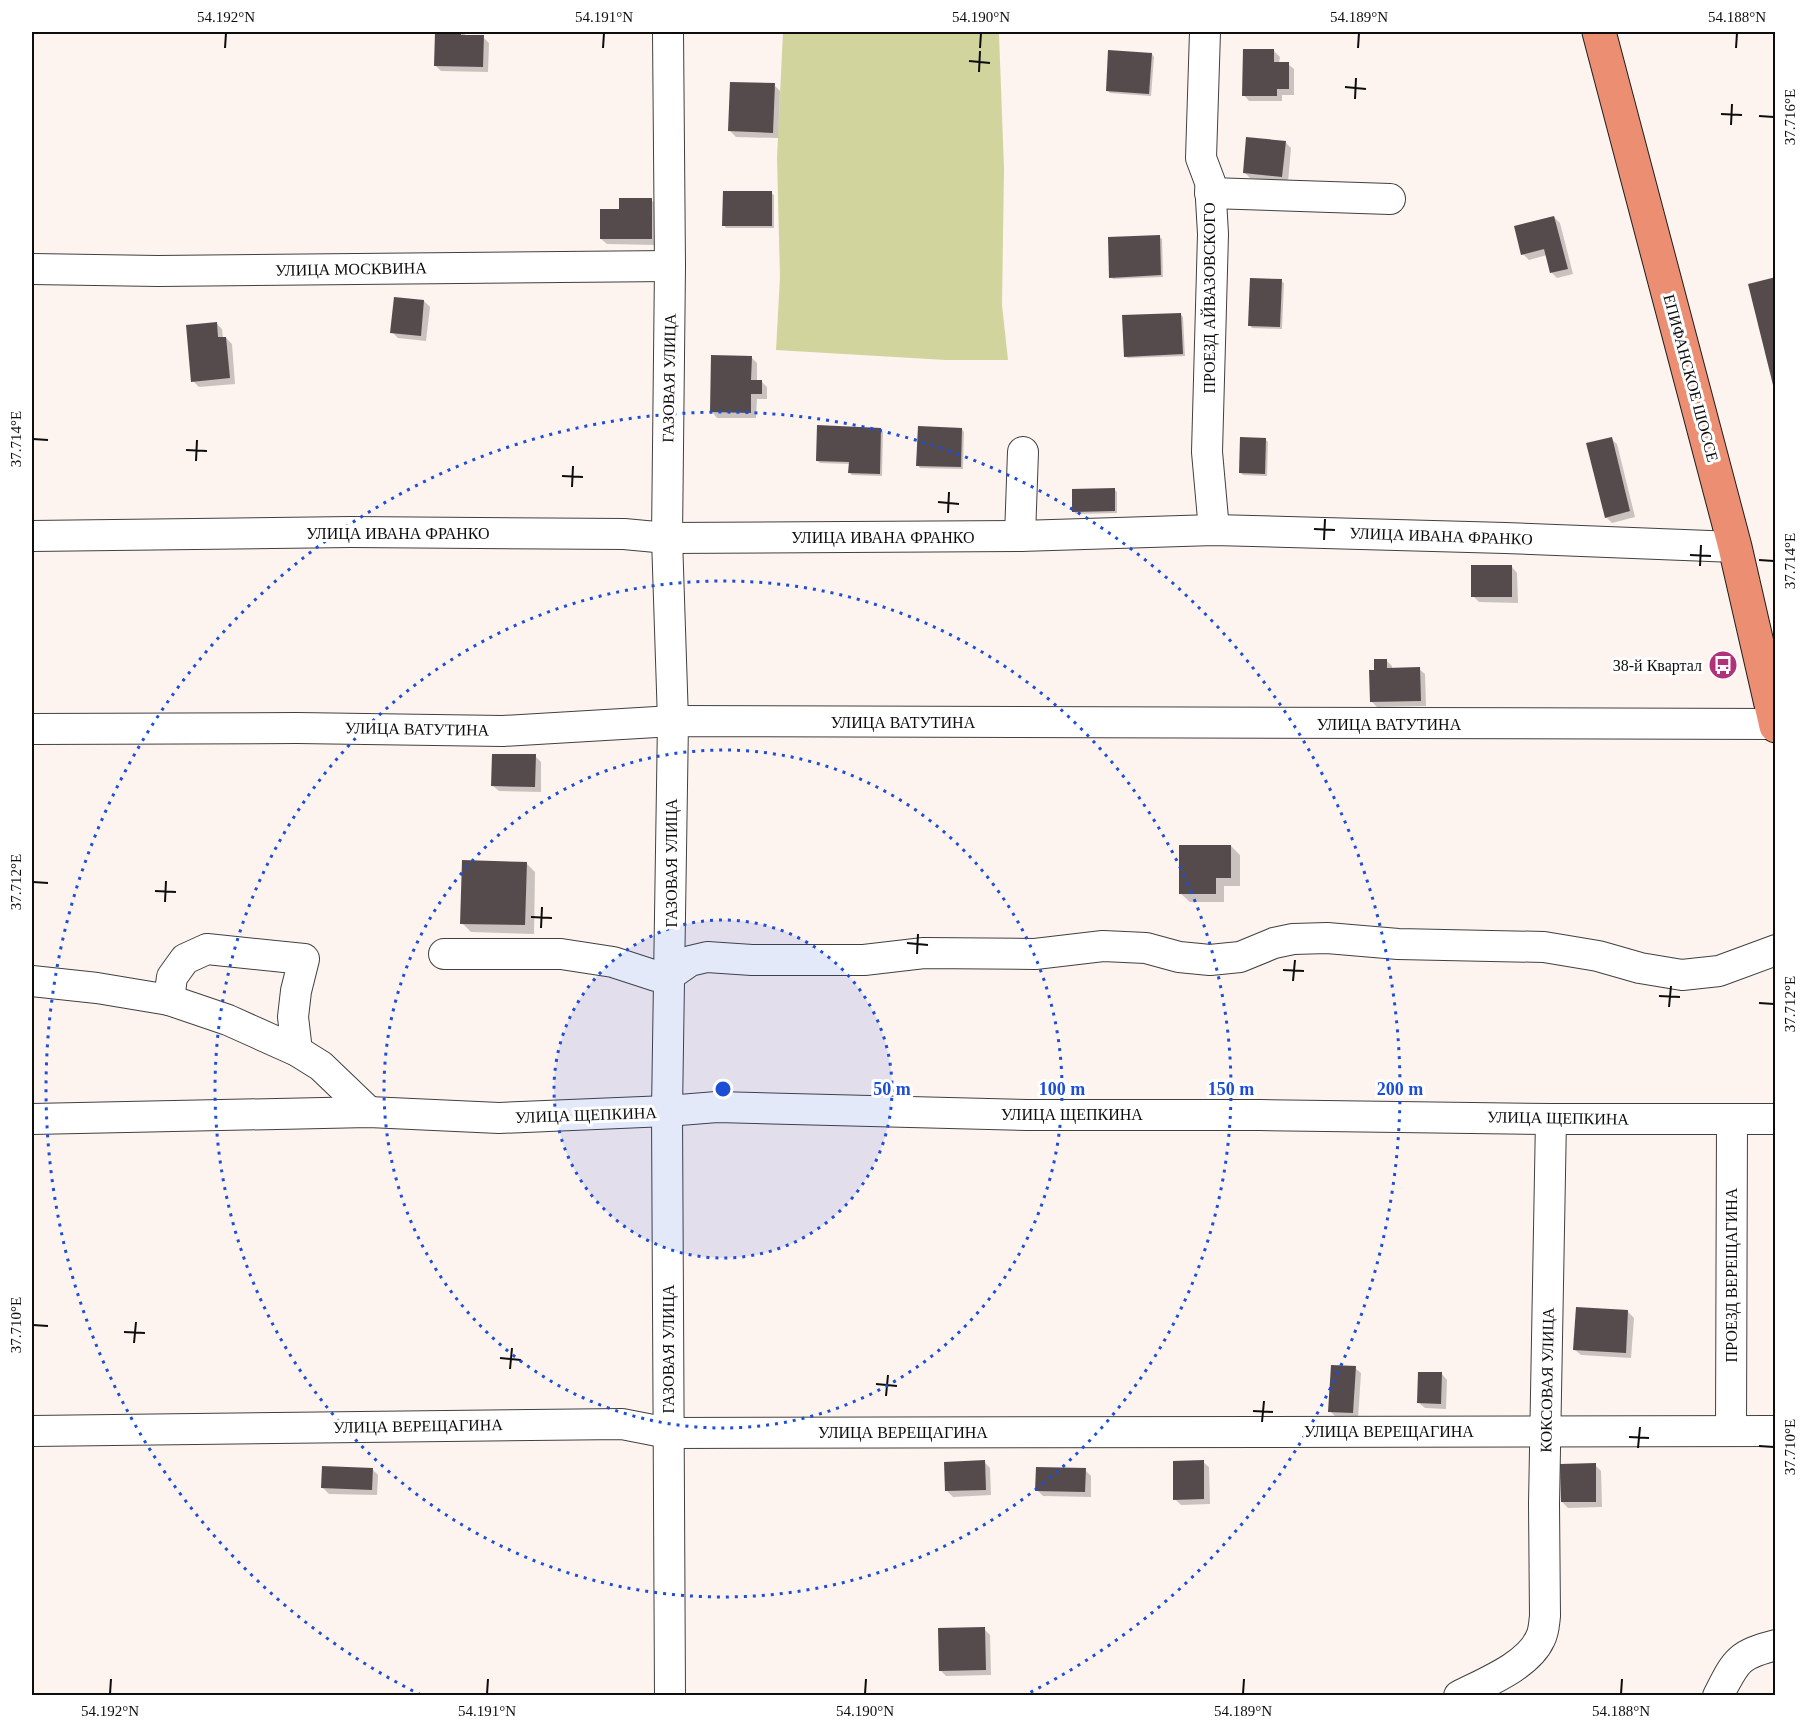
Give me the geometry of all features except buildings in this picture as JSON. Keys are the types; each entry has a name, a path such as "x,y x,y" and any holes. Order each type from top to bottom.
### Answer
{"main road":[{"name":"ЕПИФАНСКОЕ ШОССЕ","path":"1599,32 1735,547 1775,725"}],"street":[{"name":"ГАЗОВАЯ УЛИЦА","path":"669,32 670,266 667,538 673,722 667,1111 670,1695"},
{"name":"ПРОЕЗД АЙВАЗОВСКОГО","path":"1205,32 1201,158 1209,182 1213,234 1207,452 1214,530"},
{"path":"1210,193 1390,199"},
{"name":"УЛИЦА МОСКВИНА","path":"32,269 158,271 670,266"},
{"path":"1020,536 1023,452"},
{"name":"УЛИЦА ИВАНА ФРАНКО","path":"32,536 351,532 624,534 667,538 1020,536 1214,530 1735,547"},
{"name":"УЛИЦА ВАТУТИНА","path":"32,729 297,728 503,731 673,722 1775,725"},
{"path":"444,954 561,954 613,962 656,976 670,975 690,961 708,957 752,960 864,960 924,953 1035,954 1103,946 1146,948 1179,957 1210,960 1240,957 1274,943 1293,939 1327,938 1398,944 1544,947 1598,956 1641,968 1682,975 1719,971 1776,950"},
{"path":"169,1000 172,977 186,959 207,950 304,958 296,991 293,1017 297,1051"},
{"path":"32,981 97,988 169,1000 228,1020 297,1051 321,1066 369,1112"},
{"name":"УЛИЦА ЩЕПКИНА","path":"32,1119 369,1112 499,1118 717,1107 1027,1115 1776,1119"},
{"name":"КОКСОВАЯ УЛИЦА","path":"1459,1695 1519,1664 1540,1641 1543,1631 1551,1119"},
{"name":"ПРОЕЗД ВЕРЕЩАГИНА","path":"1731,1431 1732,1120"},
{"name":"УЛИЦА ВЕРЕЩАГИНА","path":"32,1431 622,1424 668,1432 1776,1431"},
{"path":"1718,1695 1734,1665 1745,1655 1776,1645"}],"green space":[{"path":"783,32 999,34 1004,169 1002,305 1008,360 946,360 776,350 780,277 777,158"}],"place":[{"name":"38-й Квартал","path":"1723,665"}]}
